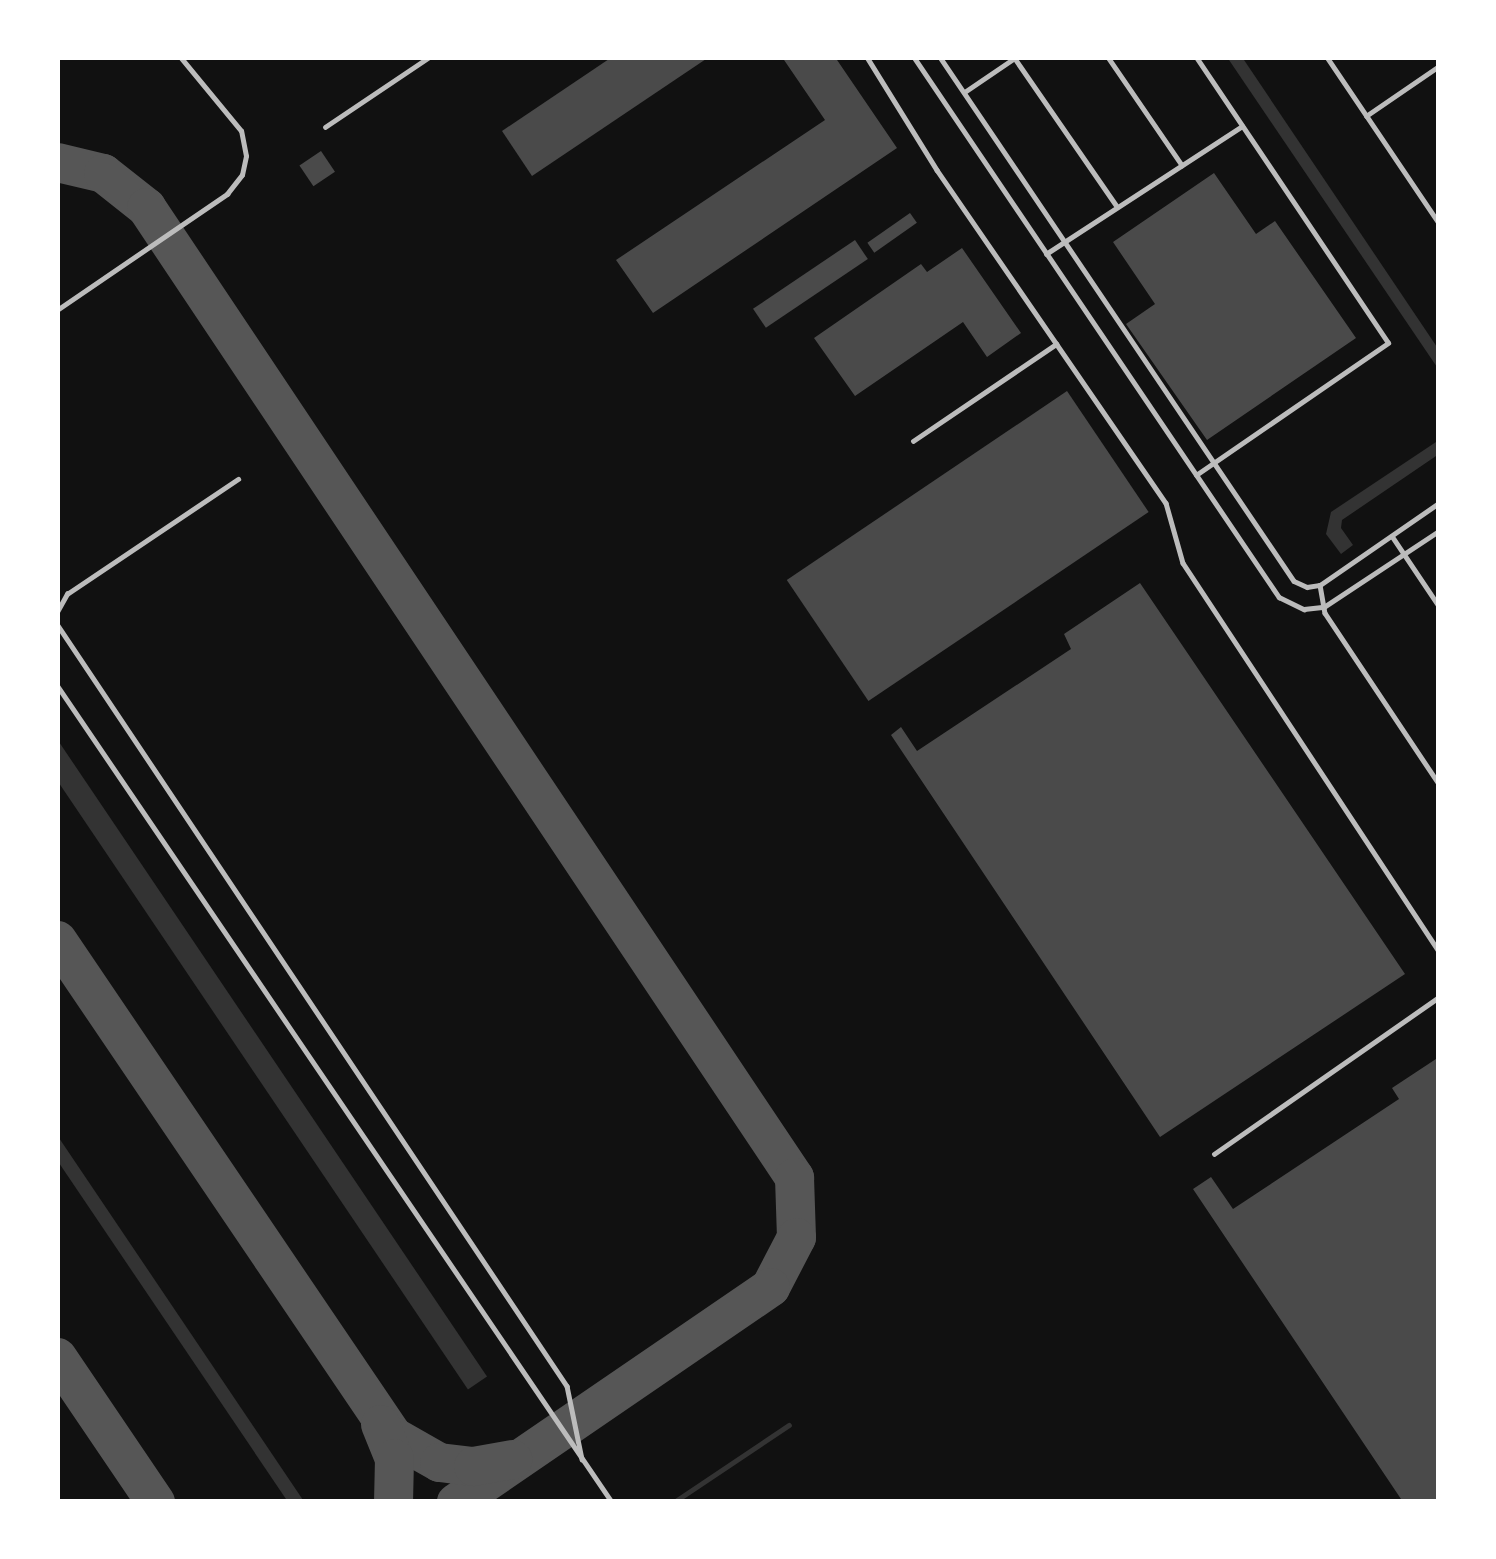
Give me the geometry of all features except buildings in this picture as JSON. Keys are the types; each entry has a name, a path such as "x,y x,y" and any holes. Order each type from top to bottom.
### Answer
{"lane":[{"path":"57,310 227,194 242,175 246,156 241,130 180,57"},
{"path":"325,128 429,57"},
{"path":"867,57 1166,502 1183,563 1439,951"},
{"path":"914,57 1280,597 1304,609 1324,608 1439,530"},
{"path":"940,57 1294,581 1307,587 1320,585 1436,505 1439,515"},
{"path":"964,93 1015,57 1118,207"},
{"path":"1108,57 1182,165"},
{"path":"1196,57 1388,344 1196,475"},
{"path":"1327,57 1439,223"},
{"path":"1366,116 1439,66"},
{"path":"1046,254 1242,126"},
{"path":"913,441 1056,344"},
{"path":"57,612 67,594 238,479"},
{"path":"1392,536 1439,606"},
{"path":"1320,585 1324,608 1439,784"},
{"path":"57,624 567,1386 582,1459"},
{"path":"57,685 612,1502"},
{"path":"1214,1154 1439,997"}],"shaded area":[{"path":"1227,57 1242,57 1439,350 1439,370"},
{"path":"1439,440 1439,454 1342,520 1341,528 1353,545 1341,554 1326,534 1331,512"},
{"path":"57,739 487,1377 468,1389 57,780"},
{"path":"57,1135 301,1502 288,1502 57,1160"}],"waterway":[{"path":"674,1502 789,1425"}],"taxiway":[{"path":"57,162 103,173 146,207 794,1177 796,1237 770,1287 456,1502"},
{"path":"57,940 393,1436 439,1462 473,1466 512,1459"},
{"path":"57,1357 155,1502"},
{"path":"380,1424 394,1458 393,1502"}]}
